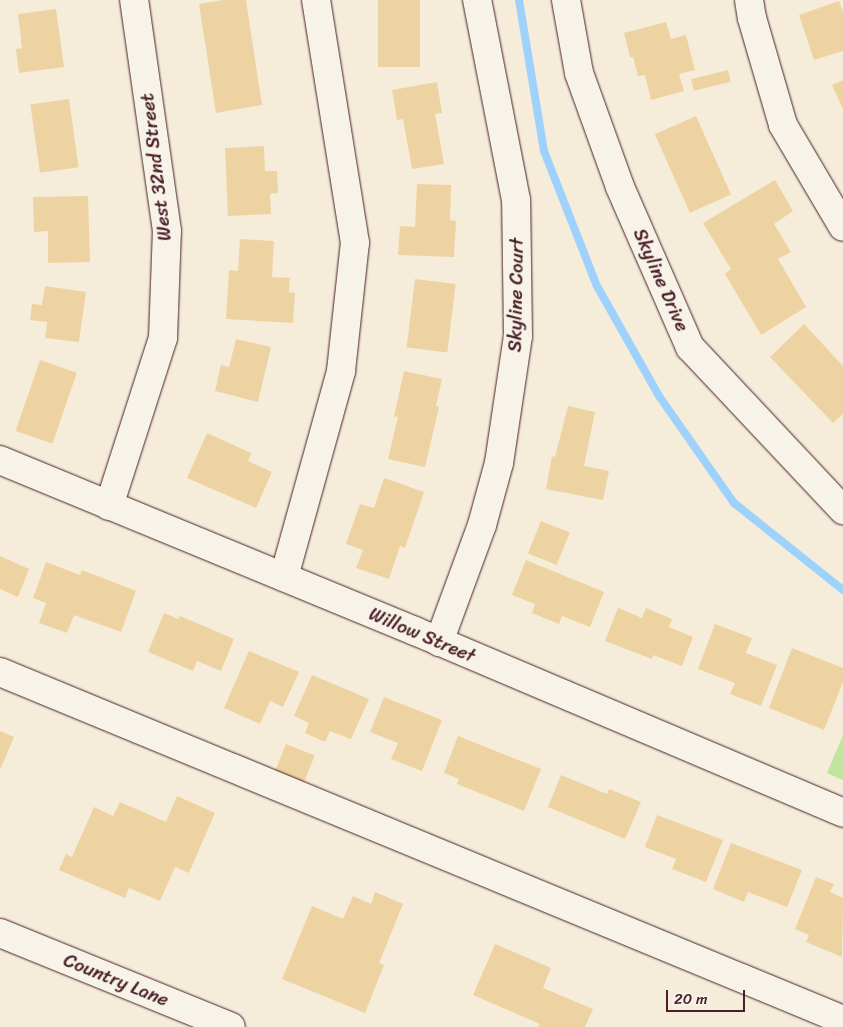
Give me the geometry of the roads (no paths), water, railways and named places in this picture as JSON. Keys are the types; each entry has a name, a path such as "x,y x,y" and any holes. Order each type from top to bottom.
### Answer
{"street":[{"name":"West 32nd Street","path":"109,506 163,338 167,231 134,0"},
{"path":"284,577 341,371 354,243 316,0"},
{"name":"Skyline Court","path":"439,642 482,525 499,463 518,336 516,200 477,0"},
{"name":"Skyline Drive","path":"566,0 579,73 607,152 620,187 690,347 843,510"},
{"path":"749,0 752,18 783,125 843,227"},
{"name":"Willow Street","path":"0,460 284,577 843,813"},
{"path":"0,672 843,1020"},
{"name":"Country Lane","path":"0,932 231,1027"}],"waterway":[{"path":"519,0 544,151 597,286 659,396 734,503 843,590"}]}
